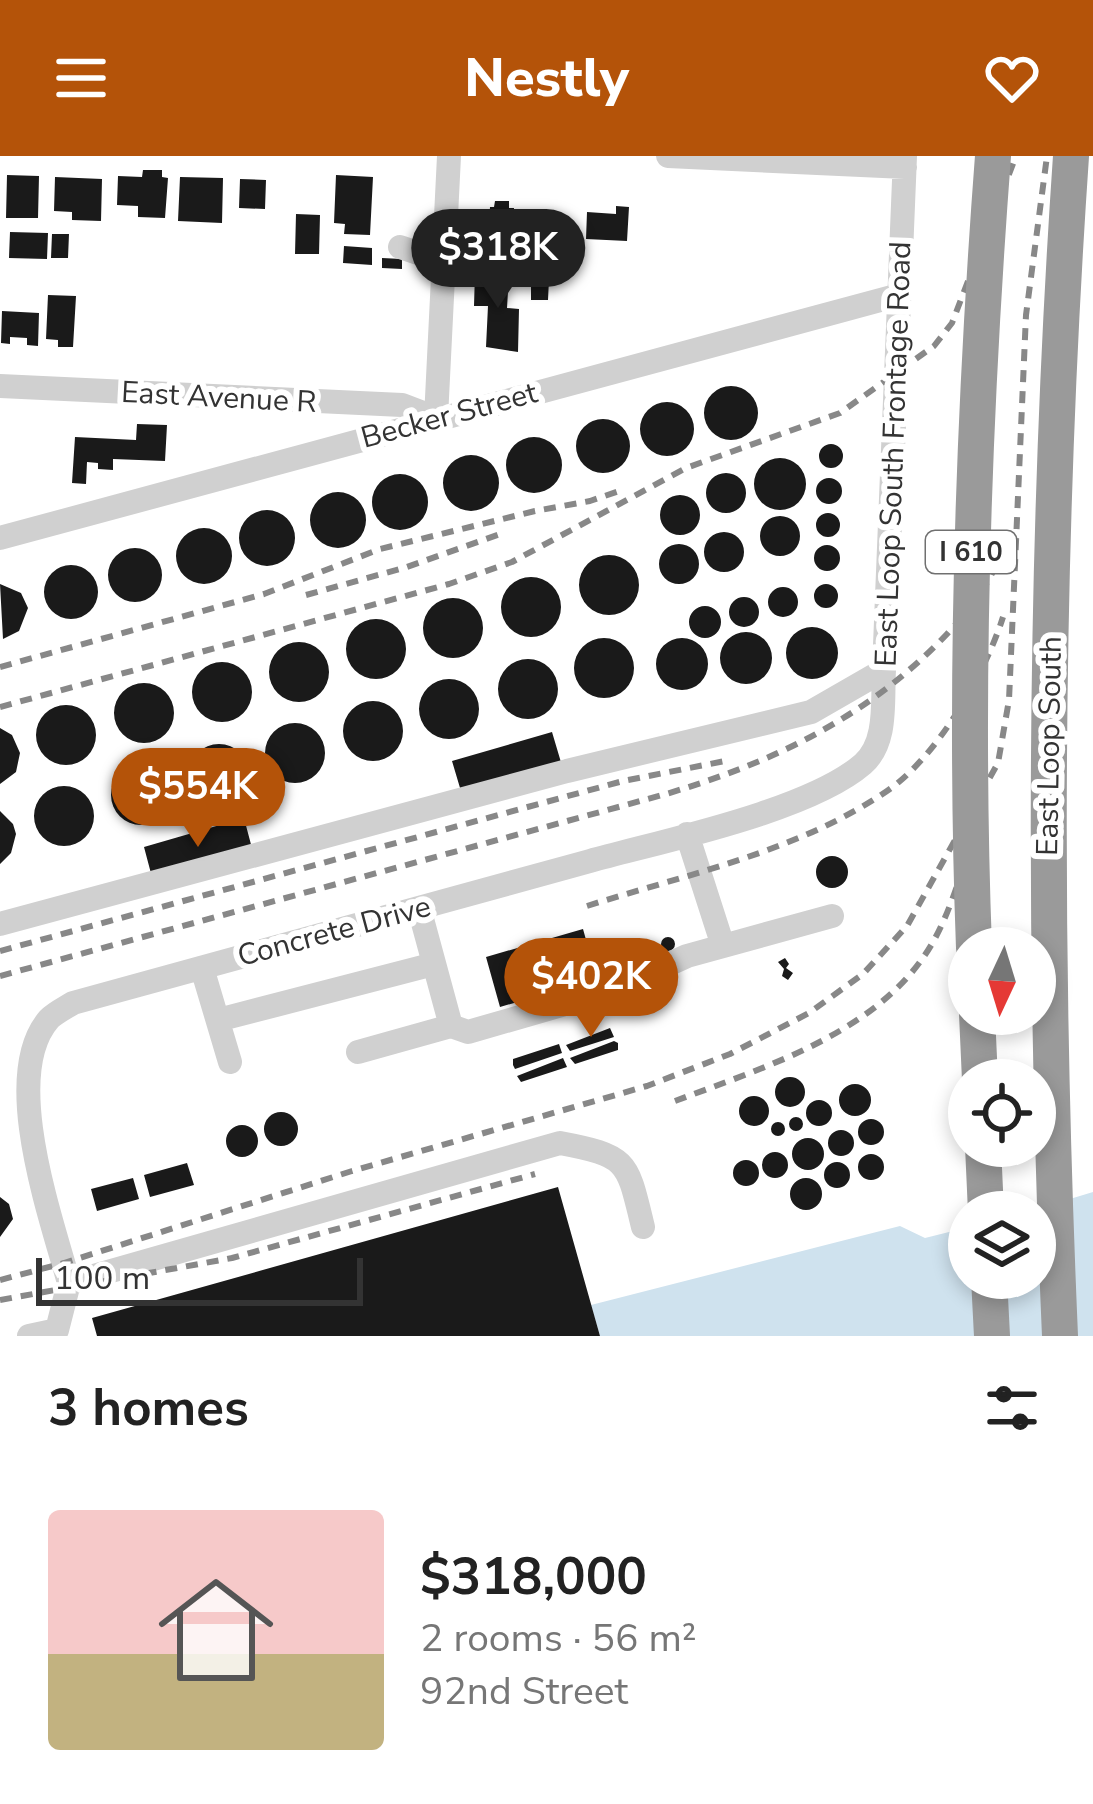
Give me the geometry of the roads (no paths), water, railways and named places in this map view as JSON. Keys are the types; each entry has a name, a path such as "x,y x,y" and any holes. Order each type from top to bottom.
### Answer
{"highway":[{"path":"979,156 980,331"},
{"name":"I 610","path":"973,927 972,501 993,156"},
{"name":"East Loop South","path":"1060,1336 1050,1116 1046,789 1072,156"},
{"path":"990,1299 992,1336"}],"street":[{"path":"436,418 449,156"},
{"path":"668,156 905,161"},
{"name":"East Loop South Frontage Road","path":"874,752 880,739 884,670 905,161"},
{"path":"400,247 444,262"},
{"name":"Becker Street","path":"0,538 899,296"},
{"name":"East Avenue R","path":"0,386 402,406 436,418"},
{"path":"0,924 567,771 812,712 884,670"},
{"name":"Concrete Drive","path":"69,1283 25,1112 32,1051 48,1020 73,1003 810,796 861,766 874,752"},
{"path":"687,834 722,946"},
{"path":"419,908 452,1026"},
{"path":"358,1052 452,1026 469,1032 610,991 687,956 832,916"},
{"path":"218,1020 434,964"},
{"path":"202,968 230,1062"},
{"path":"29,1336 59,1333 69,1283 560,1143 609,1153 630,1173 643,1227"}],"water":[{"path":"1093,1192 1093,1336 600,1336 591,1305 900,1226 925,1238 948,1232 948,1299 1056,1299 1056,1203"}],"railway":[{"path":"0,707 449,584 512,562 686,468 840,413 934,346 952,323 1016,156"},
{"path":"0,1280 647,1086 730,1054 809,1013 863,974 907,926 998,763 1009,700 1026,315 1047,156"},
{"path":"0,667 264,594 380,549 622,490"},
{"path":"0,976 666,794 782,751 885,690 947,634 984,587 1008,531"},
{"path":"306,595 407,567 506,532"},
{"path":"587,906 780,845 887,791 924,757 957,713 1003,617"},
{"path":"0,951 623,781 725,761"},
{"path":"675,1101 819,1042 884,1000 933,942 973,838"},
{"path":"0,1300 232,1258 535,1174"}]}
